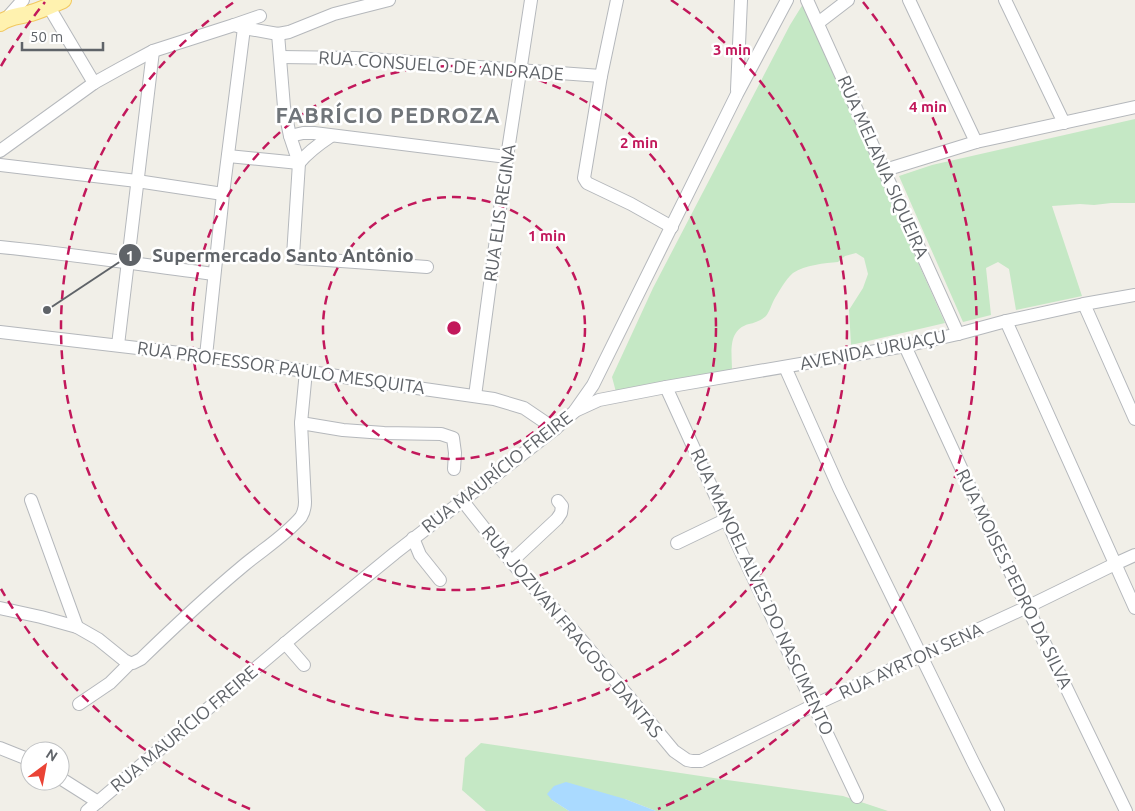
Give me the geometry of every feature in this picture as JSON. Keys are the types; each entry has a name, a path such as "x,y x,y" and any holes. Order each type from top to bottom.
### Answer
{"main road":[{"path":"4,20 30,14 56,3"}],"street":[{"path":"4,20 23,0"},
{"path":"239,27 278,34 296,30 334,14 388,0"},
{"name":"RUA ELIS REGINA","path":"475,396 507,157 532,0"},
{"path":"617,0 584,178 587,183 672,227"},
{"path":"737,94 741,0"},
{"name":"RUA MAURÍCIO FREIRE","path":"87,811 285,643 413,538 555,429 574,412 599,374 737,94 787,0"},
{"name":"RUA MELANIA SIQUEIRA","path":"807,0 958,334"},
{"path":"818,22 848,0"},
{"path":"909,0 976,142"},
{"path":"1005,0 1064,123"},
{"path":"56,3 94,83"},
{"path":"0,151 94,83 153,51 239,27 260,16"},
{"path":"206,356 228,156 239,27"},
{"path":"278,34 284,107 290,136 299,164 292,254 298,258 427,267"},
{"path":"118,345 153,51"},
{"name":"RUA CONSUELO DE ANDRADE","path":"280,57 356,58 602,76"},
{"path":"885,170 976,142 1135,107"},
{"path":"290,136 303,133 507,157"},
{"path":"299,164 313,149 330,136"},
{"path":"228,156 299,164"},
{"path":"0,165 223,194"},
{"path":"0,247 214,274"},
{"name":"AVENIDA URUAÇU","path":"574,412 599,400 905,346 1006,321 1135,295"},
{"path":"1084,304 1135,419"},
{"path":"1006,321 1135,608"},
{"name":"RUA PROFESSOR PAULO MESQUITA","path":"0,332 206,356 494,399 524,408 555,429"},
{"name":"RUA MOISES PEDRO DA SILVA","path":"905,346 985,520 1126,811"},
{"path":"785,367 839,488 998,811"},
{"path":"79,704 110,683 130,663 141,659 187,614 302,516 305,502 301,423 306,371"},
{"path":"599,374 599,386 603,394 610,398"},
{"name":"RUA MANOEL ALVES DO NASCIMENTO","path":"666,387 742,554 858,797"},
{"path":"301,423 343,430 442,434 453,438 455,453 454,469"},
{"path":"31,500 76,627"},
{"name":"RUA JOZIVAN FRAGOSO DANTAS","path":"462,500 498,548 560,615 674,751 687,760"},
{"path":"511,562 557,519 561,513 562,506 558,501"},
{"path":"677,543 727,519"},
{"path":"413,538 420,555 440,580"},
{"name":"RUA AYRTON SENA","path":"687,760 692,762 700,760 1135,555"},
{"path":"0,608 76,627 98,639 130,663"},
{"path":"285,643 304,665"},
{"path":"0,748 20,756"},
{"path":"70,784 98,802"}],"green space":[{"path":"803,4 945,323 851,345 849,310 863,288 868,274 864,258 856,253 845,256 838,262 809,266 793,273 781,288 766,316 737,331 732,343 732,370 616,392 612,377 653,288 790,25"},
{"path":"1135,119 1135,203 1052,206 1082,296 1016,310 1009,269 998,262 986,268 991,315 963,322 899,176 932,165"},
{"path":"481,743 843,796 888,811 656,811 625,799 552,800 569,811 486,811 462,790 465,758"}],"water":[{"path":"566,782 625,799 656,811 569,811 552,800 547,794 554,786"}],"place":[{"name":"Supermercado Santo Antônio","path":"47,310"}],"district":[{"name":"FABRÍCIO PEDROZA","path":"388,115"}]}
